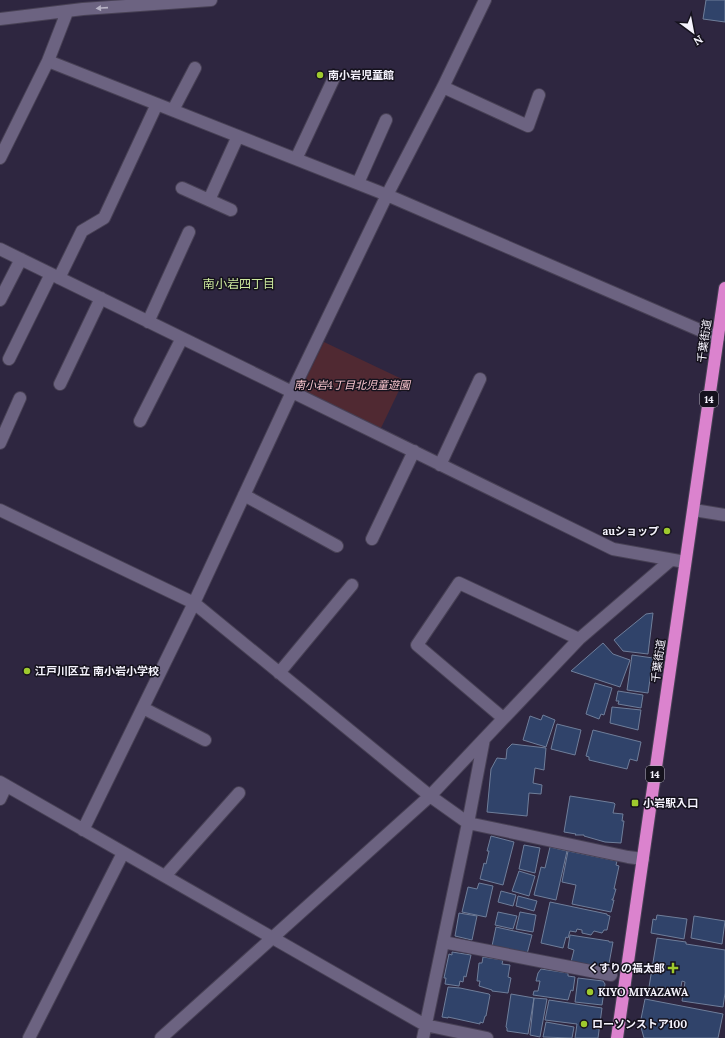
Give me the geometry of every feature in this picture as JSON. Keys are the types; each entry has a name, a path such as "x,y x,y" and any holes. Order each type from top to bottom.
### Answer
{"highway":[{"name":"千葉街道","path":"617,1038 725,288"}],"street":[{"path":"0,19 67,12 83,5 211,0"},
{"path":"83,830 194,603 292,392 387,194 443,87 485,0"},
{"path":"0,158 48,61 67,12"},
{"path":"48,61 387,194 718,338"},
{"path":"173,110 195,68"},
{"path":"296,159 333,80"},
{"path":"443,87 528,126 539,95"},
{"path":"9,359 82,231 104,218 157,104"},
{"path":"358,183 386,120"},
{"path":"209,200 238,136"},
{"path":"182,188 231,210"},
{"path":"148,322 189,232"},
{"path":"0,249 613,549 685,562"},
{"path":"0,300 21,259"},
{"path":"60,384 100,298"},
{"path":"140,421 182,338"},
{"path":"440,465 480,379"},
{"path":"0,443 20,398"},
{"path":"372,539 414,451"},
{"path":"244,495 336,546"},
{"path":"0,510 194,603 430,796 468,823 628,858 643,859"},
{"path":"694,510 725,515"},
{"path":"161,1038 430,796 579,639 672,560"},
{"path":"503,718 417,645 459,583 579,639"},
{"path":"279,673 352,585"},
{"path":"143,708 205,740"},
{"path":"423,1038 484,739"},
{"path":"0,799 3,784 425,1025 487,1038"},
{"path":"165,876 239,793"},
{"path":"29,1038 124,853"},
{"path":"443,942 611,975"}],"green space":[{"name":"南小岩4丁目北児童遊園","path":"324,342 404,380 381,428 301,389"}],"building":[{"path":"706,0 725,0 725,22 703,19"},
{"path":"653,613 648,654 623,651 614,640 646,614"},
{"path":"603,643 613,654 630,660 620,687 571,671"},
{"path":"632,655 653,658 648,693 627,690"},
{"path":"595,683 612,688 604,715 601,714 599,719 586,714"},
{"path":"618,691 643,695 641,708 618,704 619,701 616,701"},
{"path":"612,707 641,710 638,730 610,723"},
{"path":"543,715 555,720 546,747 523,740 530,716 541,720"},
{"path":"557,724 581,730 575,755 551,749"},
{"path":"593,730 641,742 637,761 630,759 627,769 589,760 589,757 586,756"},
{"path":"512,744 546,748 544,770 535,768 533,783 542,785 541,794 529,793 527,816 487,812 491,769 497,758 506,759 507,749"},
{"path":"570,796 614,803 613,813 623,814 622,821 624,821 621,843 605,842 584,835 575,835 576,834 564,832"},
{"path":"491,836 514,842 503,885 480,879 484,863 486,864 489,851 487,851"},
{"path":"524,845 540,848 535,873 519,869"},
{"path":"550,847 567,851 556,900 534,895 541,867 545,868"},
{"path":"568,851 617,861 616,865 619,866 614,889 616,889 612,899 614,900 611,912 572,904 576,885 562,882"},
{"path":"519,871 535,876 529,896 512,891"},
{"path":"479,883 493,886 486,917 462,912 468,887 477,889"},
{"path":"501,891 516,895 513,906 498,902"},
{"path":"518,896 537,901 534,911 516,906"},
{"path":"550,902 607,914 610,916 607,930 604,930 602,933 594,931 591,935 582,933 582,930 577,929 576,932 570,931 568,938 566,937 563,948 541,943"},
{"path":"498,912 517,916 513,929 495,925"},
{"path":"520,912 536,915 533,932 516,929"},
{"path":"459,913 477,916 472,940 455,936"},
{"path":"657,915 687,919 684,939 651,933 653,919 656,920"},
{"path":"694,916 725,921 722,944 691,938"},
{"path":"496,927 532,935 527,954 492,946"},
{"path":"570,935 613,942 608,969 571,962 574,950 568,948"},
{"path":"657,938 725,950 725,993 723,1007 682,1001 685,982 682,981 680,992 649,987"},
{"path":"452,952 471,955 466,977 464,976 463,982 460,981 459,986 445,984 446,978 444,978 449,954 452,955"},
{"path":"483,957 503,960 502,964 510,965 508,977 511,978 508,993 492,991 479,986 480,981 477,981 479,963 482,963"},
{"path":"541,969 568,973 568,976 575,977 573,991 571,990 568,1000 533,995 534,991 538,991 540,981 536,981 538,973"},
{"path":"578,978 603,981 605,984 602,1005 575,1002"},
{"path":"448,987 460,988 490,995 486,1016 483,1023 480,1022 480,1024 442,1017"},
{"path":"511,994 534,998 528,1034 507,1031 506,1027"},
{"path":"534,998 547,999 540,1037 530,1035"},
{"path":"645,999 723,1014 718,1038 644,1038 640,1024"},
{"path":"549,1000 602,1008 598,1038 575,1038 577,1024 545,1020"},
{"path":"546,1022 574,1027 572,1038 543,1037"}],"place":[{"name":"南小岩児童館","path":"320,75"},
{"name":"auショップ","path":"667,531"},
{"name":"江戸川区立 南小岩小学校","path":"27,671"},
{"name":"小岩駅入口","path":"635,803"},
{"name":"くすりの福太郎","path":"673,968"},
{"name":"KIYO MIYAZAWA","path":"590,992"},
{"name":"ローソンストア100","path":"584,1024"}],"district":[{"name":"南小岩四丁目","path":"239,284"}]}
